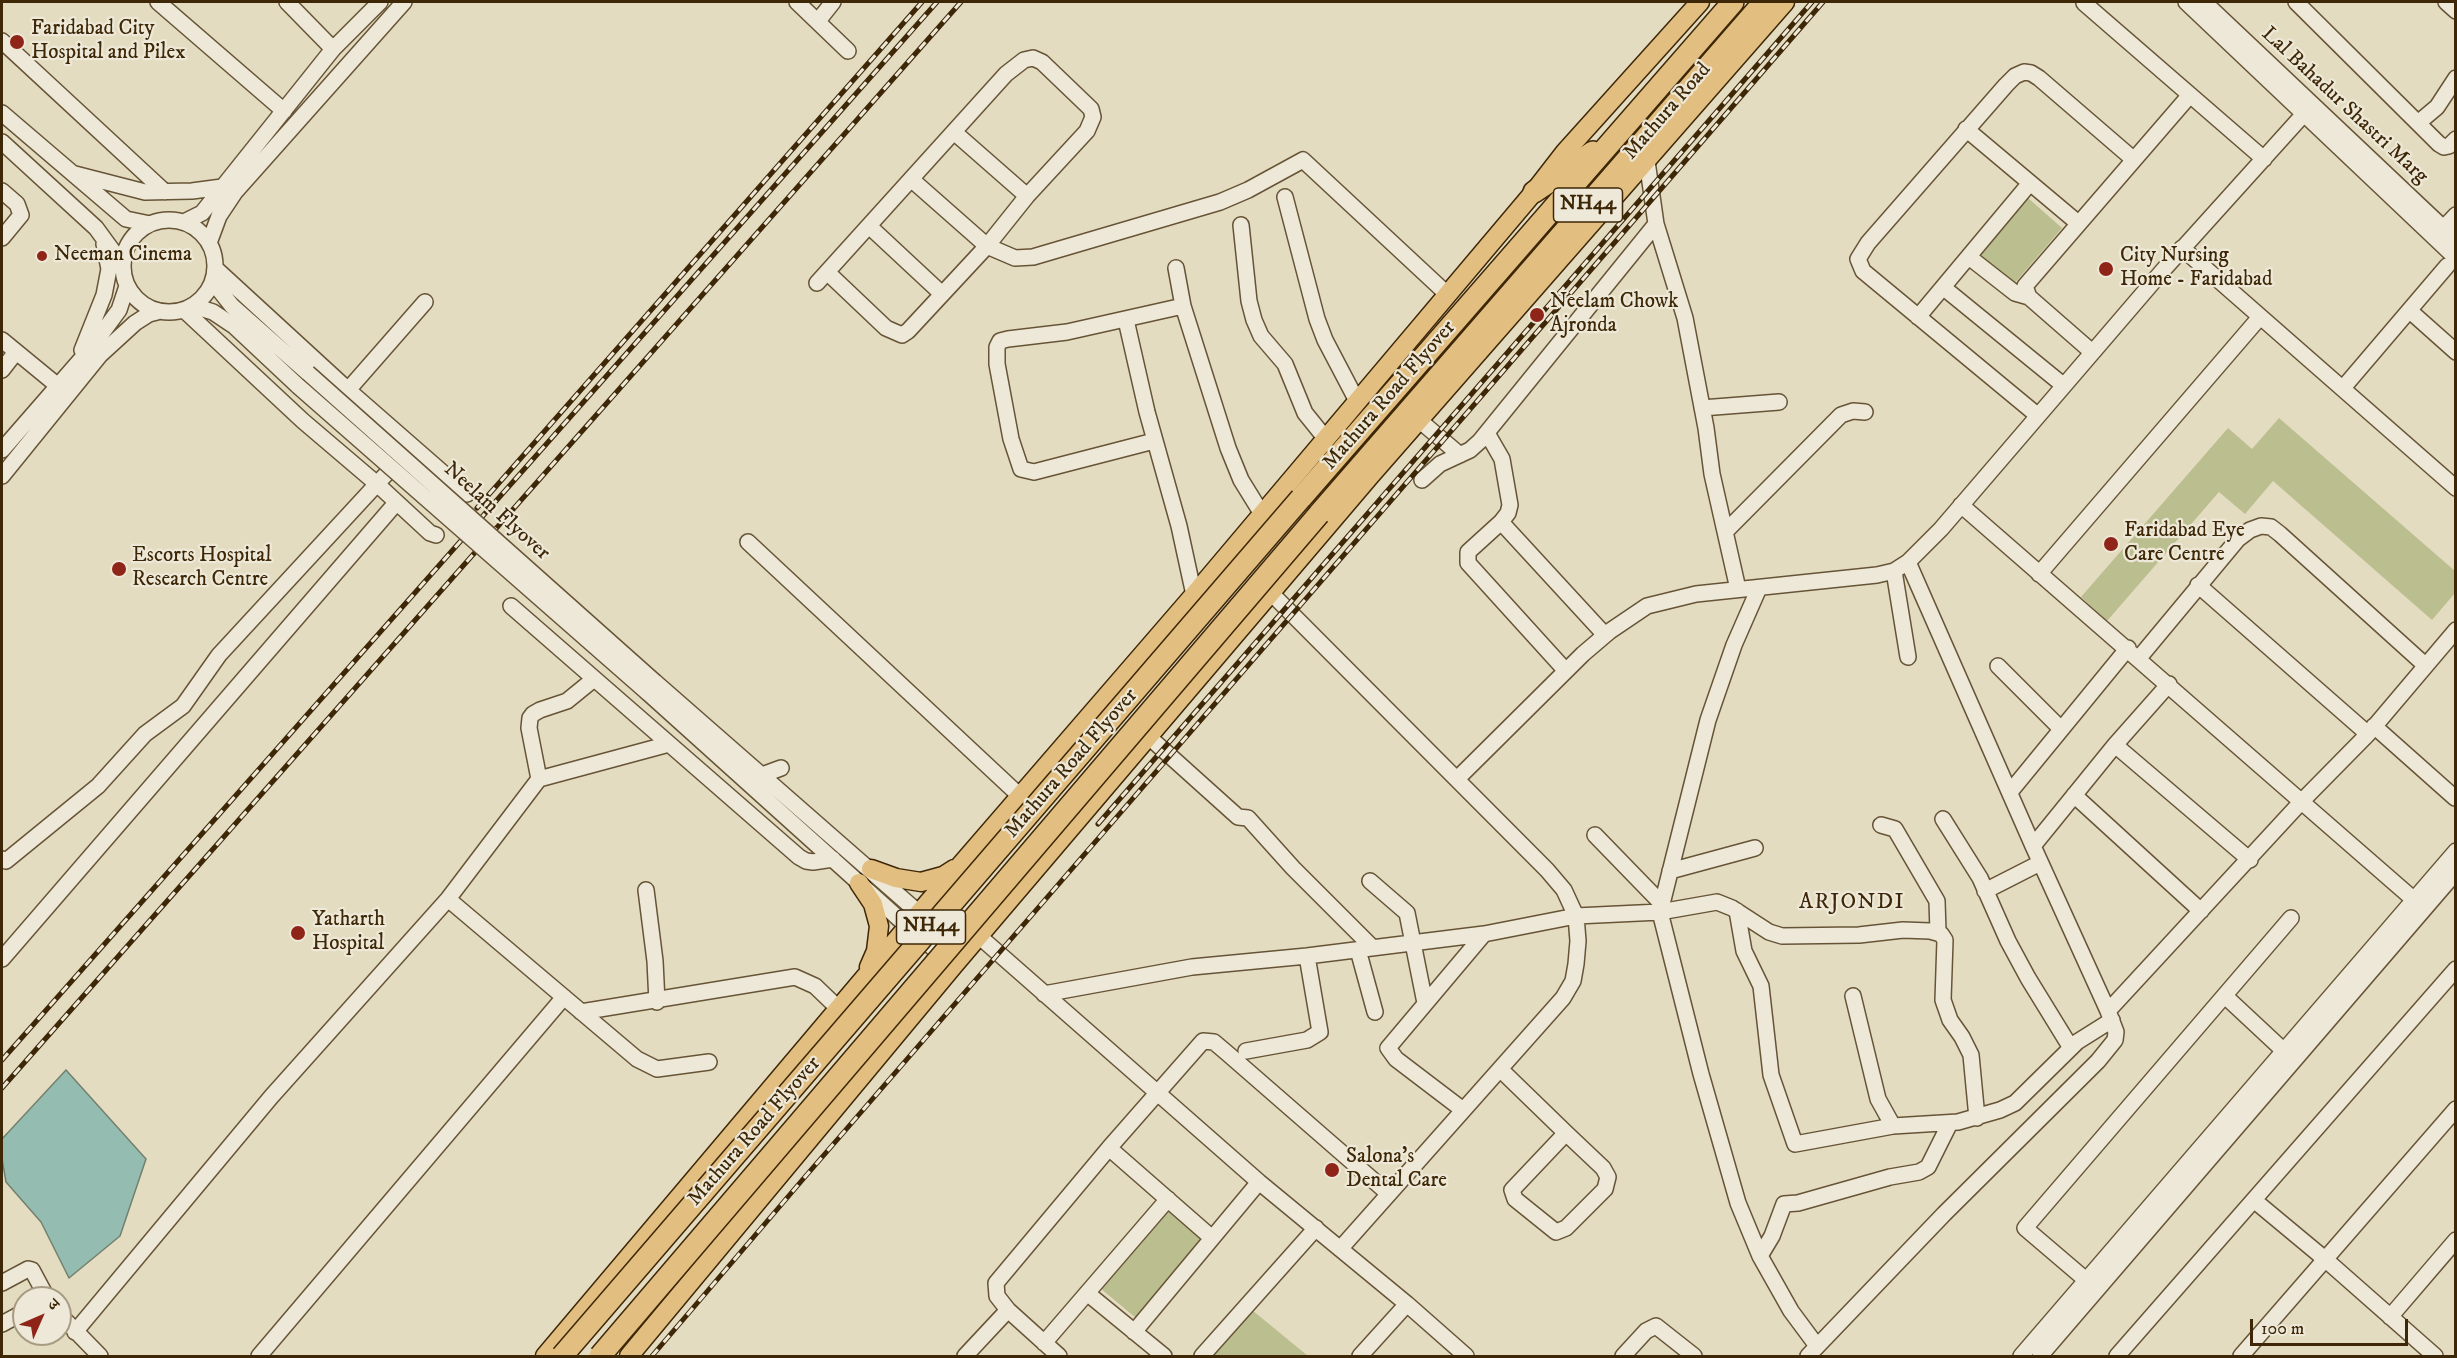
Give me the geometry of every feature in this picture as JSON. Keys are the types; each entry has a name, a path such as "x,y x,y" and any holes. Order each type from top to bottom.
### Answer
{"highway":[{"name":"Mathura Road","path":"1584,172 1733,2"},
{"name":"Mathura Road","path":"1431,386 1764,2"},
{"path":"1534,192 1611,141"},
{"name":"Mathura Road Flyover","path":"562,1356 1584,172"},
{"path":"1370,476 1431,386"},
{"name":"Mathura Road Flyover","path":"600,1356 1431,386"}],"main road":[{"path":"545,1356 920,912 1263,514 1534,192 1565,152 1700,2"},
{"path":"629,1356 960,959 1370,476 1785,2"},
{"path":"966,860 972,872 983,884 1005,896 1015,894"},
{"path":"870,868 896,878 921,882 943,876 966,860"},
{"path":"859,883 873,904 879,926 876,951 865,977"},
{"path":"879,961 892,959 906,966 916,976 925,1001"}],"street":[{"path":"158,2 285,111"},
{"path":"286,2 333,49"},
{"path":"184,222 202,213 333,49 380,2"},
{"path":"209,243 219,216 235,192 404,2"},
{"path":"797,2 848,51"},
{"path":"818,21 833,2"},
{"path":"2186,2 2308,109 2439,233 2456,240"},
{"name":"Lal Bahadur Shastri Marg","path":"2204,2 2308,109"},
{"path":"2296,2 2444,147 2449,146 2456,139"},
{"path":"2446,2 2456,11"},
{"path":"2085,3 2264,159"},
{"path":"2,41 165,192"},
{"path":"1033,58 1042,62 1083,98 1094,117 1087,130 1027,196 987,246 908,331 902,334 886,328 822,278 911,179 1014,66 1024,60 1033,58"},
{"path":"2037,415 1863,271 1858,259 1868,243 2015,76 2031,73 2133,159"},
{"path":"2418,123 2436,107 2456,78"},
{"path":"2092,352 2029,297 2026,293 2027,282 2190,94"},
{"path":"1457,779 1605,635 1647,606 1680,596 1877,575 1894,571 1908,562 1941,529 2182,248 2308,109"},
{"path":"2,113 126,219 150,224"},
{"path":"1966,129 2078,223"},
{"path":"954,132 1027,196"},
{"path":"2,142 56,190 101,236 123,265"},
{"path":"911,179 987,246 1015,258 1033,257 1220,202 1248,190 1303,160 1447,294"},
{"path":"1647,161 1656,224 1681,301 1712,474 1738,589"},
{"path":"69,172 145,192 222,187"},
{"path":"1918,317 2030,183"},
{"path":"2,191 16,204 21,215 2,238"},
{"path":"1285,197 1317,319 1325,340 1357,401"},
{"path":"2439,233 2456,215"},
{"path":"2,476 100,355 135,323 149,314 177,313 189,308 211,288 215,258 209,243 197,229 184,222 166,220 150,224 134,235 126,248 123,265 128,286 139,302 157,312"},
{"path":"1422,480 1440,464 1470,450 1487,433 1656,224"},
{"path":"1241,225 1249,301 1254,320 1261,336 1288,370 1305,413 1326,439"},
{"path":"869,226 942,294"},
{"path":"2343,388 2451,262 2439,233"},
{"path":"73,369 104,295 109,269 101,236"},
{"path":"2182,248 2456,488"},
{"path":"1969,257 2015,293 2029,297"},
{"path":"1176,268 1183,306 1228,448 1241,480 1263,514"},
{"path":"214,275 467,494"},
{"name":"Neelam Flyover","path":"214,275 232,306 651,687"},
{"path":"2,450 73,369 119,310 128,286"},
{"path":"1944,288 2063,385"},
{"path":"348,390 425,302"},
{"path":"1154,441 1034,472 1021,469 1012,446 997,364 997,347 1000,341 1067,332 1183,306"},
{"path":"189,308 303,421 436,536"},
{"name":"Neelam Flyover","path":"189,308 213,312 234,326 298,386 651,687"},
{"path":"2410,311 2456,352"},
{"path":"2039,574 2260,317"},
{"path":"1126,320 1154,441 1179,526 1194,595"},
{"path":"2,340 58,386"},
{"path":"2,370 16,352"},
{"path":"1702,408 1779,402"},
{"path":"1725,532 1842,416 1853,411 1865,412"},
{"path":"1419,420 1460,455"},
{"path":"1487,433 1502,459 1509,495 1508,513 1472,547 1468,552 1468,563 1566,671"},
{"path":"2,859 6,861 98,786 146,734 183,706 219,655 412,446"},
{"path":"2,959 396,503"},
{"path":"1961,505 2419,904"},
{"path":"1501,522 1605,635"},
{"path":"2010,792 2061,729 2198,585 2238,539 2250,530 2261,526 2271,527 2425,665"},
{"path":"748,542 1022,796"},
{"path":"1759,588 1734,645 1708,720 1661,908 1692,1042 1734,1193 1749,1234 1812,1351 1944,1214 2105,1054 2115,1040 2116,1032 1908,562"},
{"path":"1894,571 1908,657"},
{"path":"2198,585 2455,798"},
{"path":"1271,593 1547,870 1564,890 1576,916 1578,940 1573,981 1563,998 1340,1249"},
{"path":"511,606 799,857 813,862 833,859"},
{"path":"1737,911 1744,951 1761,986 1771,1075 1795,1144 1893,1126 1950,1123 1977,1118 2015,1103 2071,1048 2110,1015 2201,911 2371,730 2456,630"},
{"path":"1998,666 2061,729"},
{"path":"539,779 529,728 530,718 540,710 567,701 594,679"},
{"path":"2033,846 2115,745 2169,684"},
{"path":"651,687 762,775 920,912 960,959"},
{"path":"651,687 908,927 960,959"},
{"path":"1149,737 1238,817 1248,818 1366,949 1375,1012"},
{"path":"75,1332 271,1097 448,899 539,779 669,744"},
{"path":"2115,745 2250,860"},
{"path":"762,775 781,768"},
{"path":"2074,795 2201,911"},
{"path":"1943,819 1985,891 2028,978 2071,1048"},
{"path":"1881,825 1895,829 1937,901 1938,932 1945,940 1943,1000 1950,1020 1971,1055 1977,1118"},
{"path":"1595,835 1661,908"},
{"path":"1670,871 1755,848"},
{"path":"2021,1356 2091,1285 2364,969 2419,904 2456,851"},
{"path":"1985,891 2040,863"},
{"path":"2419,904 2456,872"},
{"path":"1370,881 1407,913 1425,1003"},
{"path":"646,890 655,961 657,1002"},
{"path":"448,899 637,1059 650,1067 667,1068 709,1062"},
{"path":"1044,994 1192,967 1366,949 1413,941 1484,934 1576,916 1717,902 1737,911 1769,932 1782,936 1859,935 1903,930 1938,932"},
{"path":"2091,1285 2025,1228 2291,918"},
{"path":"1463,1110 1396,1059 1388,1048 1484,934"},
{"path":"980,937 1259,1182 1407,1304 1466,1356"},
{"path":"1246,1051 1307,1040 1320,1032 1307,956"},
{"path":"2040,1356 2091,1285 2284,1051 2364,969"},
{"path":"2117,1356 2456,969"},
{"path":"582,1012 657,1002 795,977 815,986 839,1009"},
{"path":"1853,996 1878,1099 1893,1126"},
{"path":"2225,996 2284,1051"},
{"path":"259,1356 564,997"},
{"path":"1059,1356 1008,1310 995,1292 999,1279 1198,1044 1203,1041 1214,1042 1389,1194"},
{"path":"1500,1069 1603,1168 1608,1177 1605,1189 1566,1228 1556,1232 1515,1199 1512,1190 1566,1133"},
{"path":"2241,1356 2456,1109"},
{"path":"1760,1256 1772,1236 1784,1204 1798,1203 1870,1182 1919,1172 1928,1167 1950,1123"},
{"path":"1109,1148 1212,1238"},
{"path":"1134,1332 1259,1182"},
{"path":"1044,1343 1168,1199"},
{"path":"2254,1201 2326,1260 2435,1356"},
{"path":"1202,1356 1316,1228"},
{"path":"2390,1317 2456,1240"},
{"path":"2,1283 28,1269 32,1270 41,1286"},
{"path":"1087,1293 1164,1356"},
{"path":"1360,1356 1407,1304"},
{"path":"965,1356 1008,1310"},
{"path":"1623,1356 1646,1331 1656,1326 1694,1356"},
{"path":"72,1329 100,1356"}],"green space":[{"path":"2028,198 2062,228 2013,285 1979,256"},
{"path":"2279,418 2455,571 2455,593 2432,620 2273,481 2245,514 2219,492 2107,621 2081,597 2228,428 2252,449"},
{"path":"1168,1208 1203,1238 1136,1318 1100,1288"},
{"path":"1252,1310 1308,1356 1214,1356"}],"water":[{"path":"66,1070 146,1159 120,1236 69,1278 41,1222 6,1182 2,1159 2,1139"}],"railway":[{"path":"477,508 922,2"},
{"path":"2,1060 937,2"},
{"path":"2,1088 961,2"},
{"path":"1098,824 1812,2"},
{"path":"652,1356 1823,2"}],"place":[{"name":"Faridabad City Hospital and Pilex","path":"17,42"},
{"name":"Neeman Cinema","path":"42,256"},
{"name":"City Nursing Home - Faridabad","path":"2106,269"},
{"name":"Neelam Chowk Ajronda","path":"1537,315"},
{"name":"Faridabad Eye Care Centre","path":"2111,544"},
{"name":"Escorts Hospital Research Centre","path":"119,569"},
{"name":"Yatharth Hospital","path":"298,933"},
{"name":"Salona's Dental Care","path":"1332,1170"}],"district":[{"name":"ARJONDI","path":"1852,903"}]}
